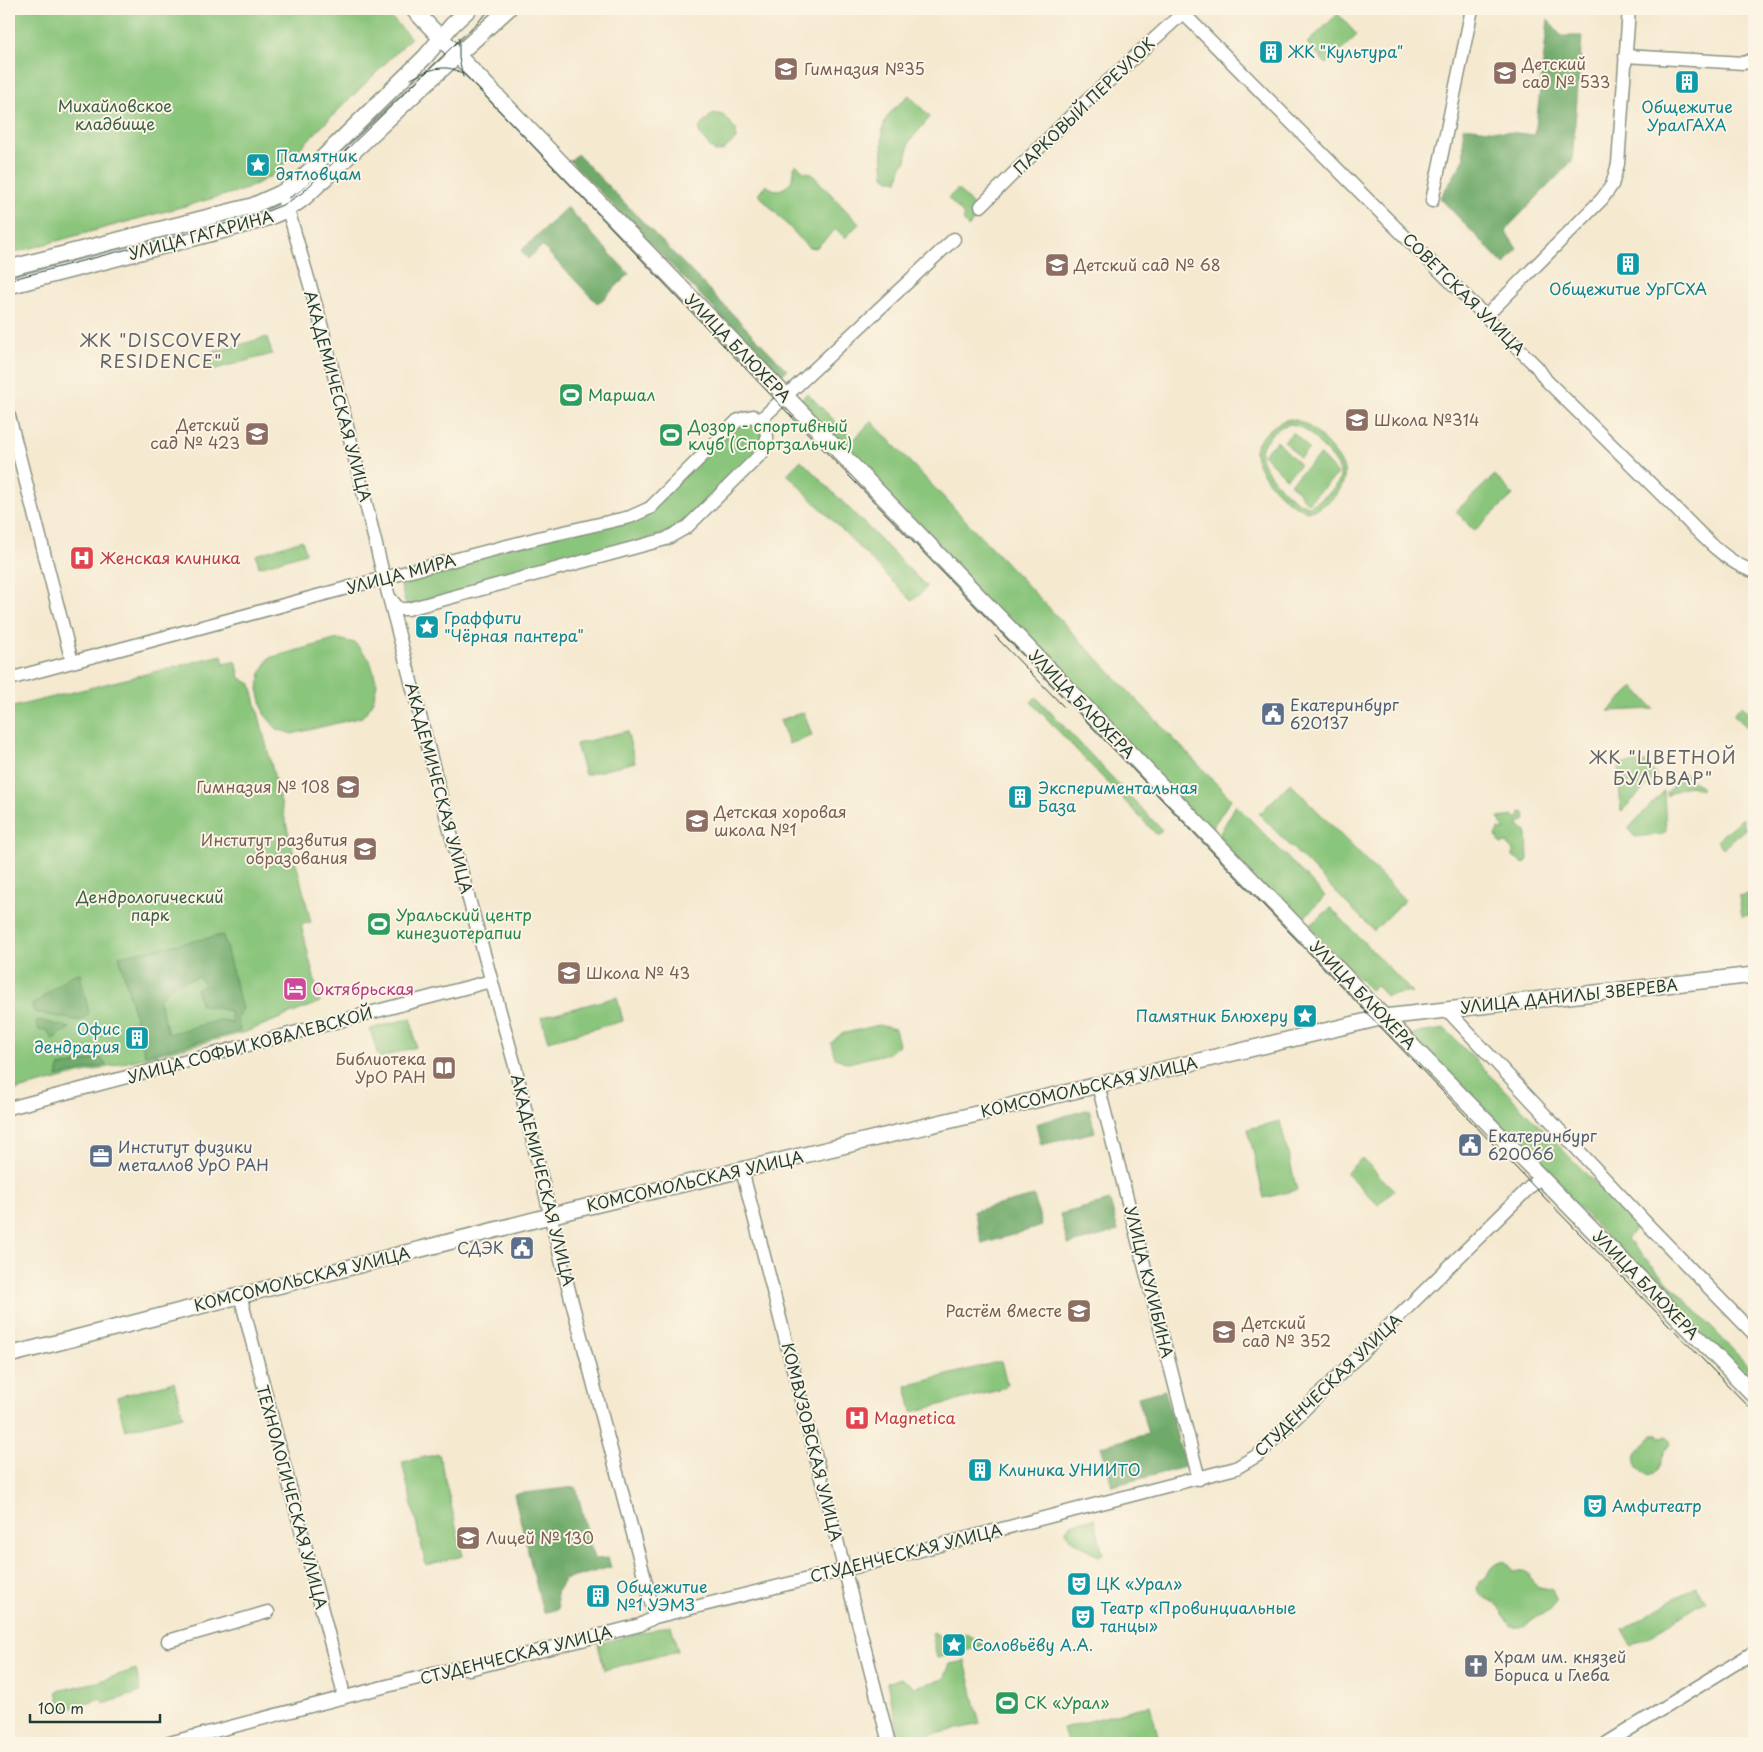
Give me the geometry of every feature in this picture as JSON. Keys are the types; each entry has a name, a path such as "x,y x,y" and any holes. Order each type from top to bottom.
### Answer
{"main road":[{"name":"УЛИЦА БЛЮХЕРА","path":"413,9 1384,1017 1754,1396"},
{"name":"УЛИЦА ГАГАРИНА","path":"9,268 252,206 281,193 296,184 425,57 469,9"},
{"name":"УЛИЦА ГАГАРИНА","path":"9,286 239,226 288,210 305,197 508,9"},
{"name":"УЛИЦА ДАНИЛЫ ЗВЕРЕВА","path":"1384,1017 1754,975"},
{"name":"КОМСОМОЛЬСКАЯ УЛИЦА","path":"9,1355 552,1215 1384,1017"}],"street":[{"path":"1432,202 1472,9"},
{"path":"1486,316 1602,200 1612,185 1618,164 1629,9"},
{"name":"ПАРКОВЫЙ ПЕРЕУЛОК","path":"982,206 1079,108 1183,10"},
{"name":"СОВЕТСКАЯ УЛИЦА","path":"1183,10 1362,195 1486,316 1537,367 1546,380 1722,553 1740,565 1754,571"},
{"path":"1625,56 1744,63 1754,59"},
{"name":"АКАДЕМИЧЕСКАЯ УЛИЦА","path":"281,193 288,210 347,426 384,578 514,1066 552,1215 562,1264 654,1617"},
{"path":"759,421 954,239"},
{"path":"9,416 72,662"},
{"name":"УЛИЦА МИРА","path":"9,679 542,537 630,518 642,513 660,499 738,421 753,416 765,428 768,436 763,452 687,527 666,539 408,609 398,609 389,596"},
{"name":"УЛИЦА СОФЬИ КОВАЛЕВСКОЙ","path":"9,1108 491,982"},
{"path":"1447,1010 1650,1227 1754,1334"},
{"name":"УЛИЦА КУЛИБИНА","path":"1098,1085 1199,1479"},
{"name":"КОМВУЗОВСКАЯ УЛИЦА","path":"742,1170 890,1743"},
{"name":"СТУДЕНЧЕСКАЯ УЛИЦА","path":"168,1743 460,1667 470,1669 640,1625 654,1617 844,1570 1236,1468 1258,1454 1414,1303 1541,1176"},
{"name":"ТЕХНОЛОГИЧЕСКАЯ УЛИЦА","path":"240,1295 342,1687 343,1698"},
{"path":"168,1641 268,1612"},
{"path":"1607,1743 1754,1652"}],"green space":[{"name":"Михайловское кладбище","path":"9,9 383,9 411,38 273,175 247,189 9,254"},
{"path":"1338,14 1357,35 1326,64 1307,43"},
{"path":"1548,19 1561,36 1582,36 1572,161 1510,225 1506,232 1517,249 1504,265 1440,198 1464,160 1463,127 1535,135"},
{"path":"909,95 930,117 909,142 906,161 901,167 898,182 896,180 889,180 884,176 883,126 887,117"},
{"path":"713,113 723,115 736,129 736,139 722,151 715,152 700,136 699,128"},
{"path":"577,154 787,370 780,377 570,161"},
{"path":"796,164 804,172 811,173 859,224 845,238 836,229 816,248 808,247 758,194 767,185 774,190 786,187 794,174"},
{"path":"958,189 981,214 968,227 964,222 963,214 948,198"},
{"path":"567,207 629,274 598,304 542,246 528,259 521,251"},
{"path":"267,337 272,354 208,371 203,355"},
{"path":"807,393 854,440 871,421 1231,799 1208,834 795,406"},
{"path":"753,416 767,444 687,527 411,609 405,602 398,575 630,517 737,421"},
{"path":"1290,419 1301,422 1314,430 1336,455 1344,470 1343,484 1339,490 1323,506 1310,511 1293,504 1275,489 1260,469 1256,459 1255,451 1261,438 1272,427","holes":["1296,425 1309,433 1330,455 1340,473 1340,478 1334,488 1319,501 1309,506 1302,504 1279,486 1272,478 1261,455 1261,449 1269,437 1283,426"]},
{"path":"1293,432 1309,449 1300,458 1284,441"},
{"path":"1277,441 1300,465 1286,478 1263,454"},
{"path":"1320,455 1338,474 1308,503 1290,483"},
{"path":"801,460 927,587 912,601 787,474"},
{"path":"1495,475 1513,495 1474,531 1456,511"},
{"path":"302,540 306,553 259,567 256,555"},
{"path":"338,639 355,643 370,660 377,684 372,705 362,717 292,734 277,729 264,714 258,689 261,673 269,658"},
{"name":"Дендрологический парк","path":"222,655 224,664 236,661 240,678 251,684 311,922 301,925 320,1002 246,1032 9,1092 9,708"},
{"path":"1634,687 1654,709 1608,711"},
{"path":"1036,697 1162,830 1157,835 1031,702"},
{"path":"1742,705 1754,717 1754,727 1748,728 1733,714"},
{"path":"804,712 812,736 789,744 780,720"},
{"path":"627,731 635,762 585,775 576,744"},
{"path":"1647,762 1656,776 1621,812 1618,764"},
{"path":"1683,773 1702,788 1700,790 1683,787 1667,796 1667,793"},
{"path":"1290,783 1405,900 1374,931 1259,814"},
{"path":"1664,791 1666,831 1663,834 1635,837 1628,829"},
{"path":"1236,805 1325,896 1296,926 1215,842"},
{"path":"1521,812 1525,813 1526,820 1519,823 1519,826 1527,835 1528,860 1524,864 1513,856 1513,850 1509,847 1508,843 1501,844 1495,836 1499,829 1505,830 1498,818 1514,816 1517,819"},
{"path":"1742,818 1745,829 1723,848 1717,840"},
{"path":"1754,893 1754,914 1742,916 1739,896"},
{"path":"1331,908 1412,992 1386,996 1376,985 1370,990 1308,926"},
{"path":"223,935 242,1010 237,1018 240,1031 145,1055 119,956","holes":["199,977 204,985 196,989 201,1005 230,1011 232,1022 220,1020 168,1034 159,999 174,984"]},
{"path":"80,973 89,1014 80,1021 34,1012 32,1005 70,976"},
{"path":"617,997 623,1021 548,1041 541,1017"},
{"path":"411,1018 416,1047 380,1058 370,1029"},
{"path":"38,1020 70,1028 52,1039 47,1030 39,1030 36,1023"},
{"path":"879,1025 895,1029 899,1045 889,1053 848,1063 835,1058 831,1043 841,1034"},
{"path":"1445,1029 1637,1226 1627,1239 1754,1372 1754,1389 1411,1034"},
{"path":"101,1058 106,1065 57,1077 59,1067"},
{"path":"1089,1109 1095,1132 1041,1145 1036,1124"},
{"path":"1280,1121 1297,1190 1264,1198 1248,1129"},
{"path":"1362,1158 1394,1190 1378,1205 1346,1173"},
{"path":"1034,1196 1042,1226 982,1244 974,1211"},
{"path":"1110,1201 1118,1231 1068,1245 1060,1214"},
{"path":"1001,1361 1007,1385 999,1390 912,1412 906,1386"},
{"path":"174,1382 183,1416 125,1430 117,1397"},
{"path":"1165,1390 1185,1467 1112,1486 1101,1446 1148,1434 1138,1397"},
{"path":"1653,1434 1658,1434 1660,1437 1666,1436 1670,1439 1670,1442 1658,1468 1648,1475 1638,1468 1636,1456 1640,1448"},
{"path":"439,1454 463,1556 426,1565 402,1462"},
{"path":"576,1487 594,1559 608,1558 611,1567 564,1580 556,1593 558,1609 543,1613 514,1494"},
{"path":"1094,1518 1103,1555 1099,1557 1071,1539 1066,1530 1071,1524"},
{"path":"1500,1561 1506,1562 1515,1572 1528,1572 1533,1583 1542,1588 1552,1590 1556,1600 1553,1608 1523,1627 1517,1628 1511,1625 1498,1606 1477,1589 1479,1581 1486,1577 1493,1566"},
{"path":"1696,1586 1706,1601 1632,1646 1623,1630"},
{"path":"671,1625 678,1651 604,1670 598,1644"},
{"path":"932,1633 954,1643 965,1633 987,1645 937,1658"},
{"path":"965,1661 980,1724 901,1742 887,1683 901,1678 914,1687 944,1679 950,1664"},
{"path":"136,1669 141,1692 103,1704 102,1699 62,1711 57,1691 97,1682"},
{"path":"1150,1705 1160,1743 1067,1743 1063,1728"}],"tram line":[{"path":"9,280 255,216 285,204 302,193 491,9"},
{"path":"459,38 459,58 463,77"},
{"path":"411,79 439,68 453,69 467,77 788,413 1542,1195 1754,1412"},
{"path":"995,636 1063,706"}],"place":[{"name":"ЖК \"Культура\"","path":"1271,52"},
{"name":"Гимназия №35","path":"786,69"},
{"name":"Детский сад № 533","path":"1505,73"},
{"name":"Общежитие УралГАХА","path":"1687,82"},
{"name":"Памятник дятловцам","path":"258,165"},
{"name":"Общежитие УрГСХА","path":"1628,264"},
{"name":"Детский сад № 68","path":"1057,265"},
{"name":"Маршал","path":"571,395"},
{"name":"Школа №314","path":"1357,420"},
{"name":"Детский сад № 423","path":"257,434"},
{"name":"Дозор - спортивный клуб (Спортзальчик)","path":"671,435"},
{"name":"Женская клиника","path":"82,558"},
{"name":"Граффити \"Чёрная пантера\"","path":"427,627"},
{"name":"Екатеринбург 620137","path":"1273,714"},
{"name":"Гимназия № 108","path":"348,787"},
{"name":"Экспериментальная База","path":"1020,797"},
{"name":"Детская хоровая школа №1","path":"697,821"},
{"name":"Институт развития образования","path":"365,849"},
{"name":"Уральский центр кинезиотерапии","path":"379,924"},
{"name":"Школа № 43","path":"569,973"},
{"name":"Октябрьская","path":"295,989"},
{"name":"Памятник Блюхеру","path":"1305,1016"},
{"name":"Офис дендрария","path":"137,1038"},
{"name":"Библиотека УрО РАН","path":"444,1068"},
{"name":"Екатеринбург 620066","path":"1470,1145"},
{"name":"Институт физики металлов УрО РАН","path":"101,1156"},
{"name":"СДЭК","path":"522,1248"},
{"name":"Растём вместе","path":"1079,1311"},
{"name":"Детский сад № 352","path":"1224,1332"},
{"name":"Magnetica","path":"857,1418"},
{"name":"Клиника УНИИТО","path":"980,1470"},
{"name":"Амфитеатр","path":"1595,1506"},
{"name":"Лицей № 130","path":"468,1538"},
{"name":"ЦК «Урал»","path":"1079,1584"},
{"name":"Общежитие №1 УЭМЗ","path":"598,1596"},
{"name":"Театр «Провинциальные танцы»","path":"1083,1617"},
{"name":"Соловьёву А.А.","path":"954,1645"},
{"name":"Храм им. князей Бориса и Глеба","path":"1476,1666"},
{"name":"СК «Урал»","path":"1007,1703"}],"district":[{"name":"ЖК \"DISCOVERY RESIDENCE\"","path":"161,351"},
{"name":"ЖК \"ЦВЕТНОЙ БУЛЬВАР\"","path":"1663,768"}]}
